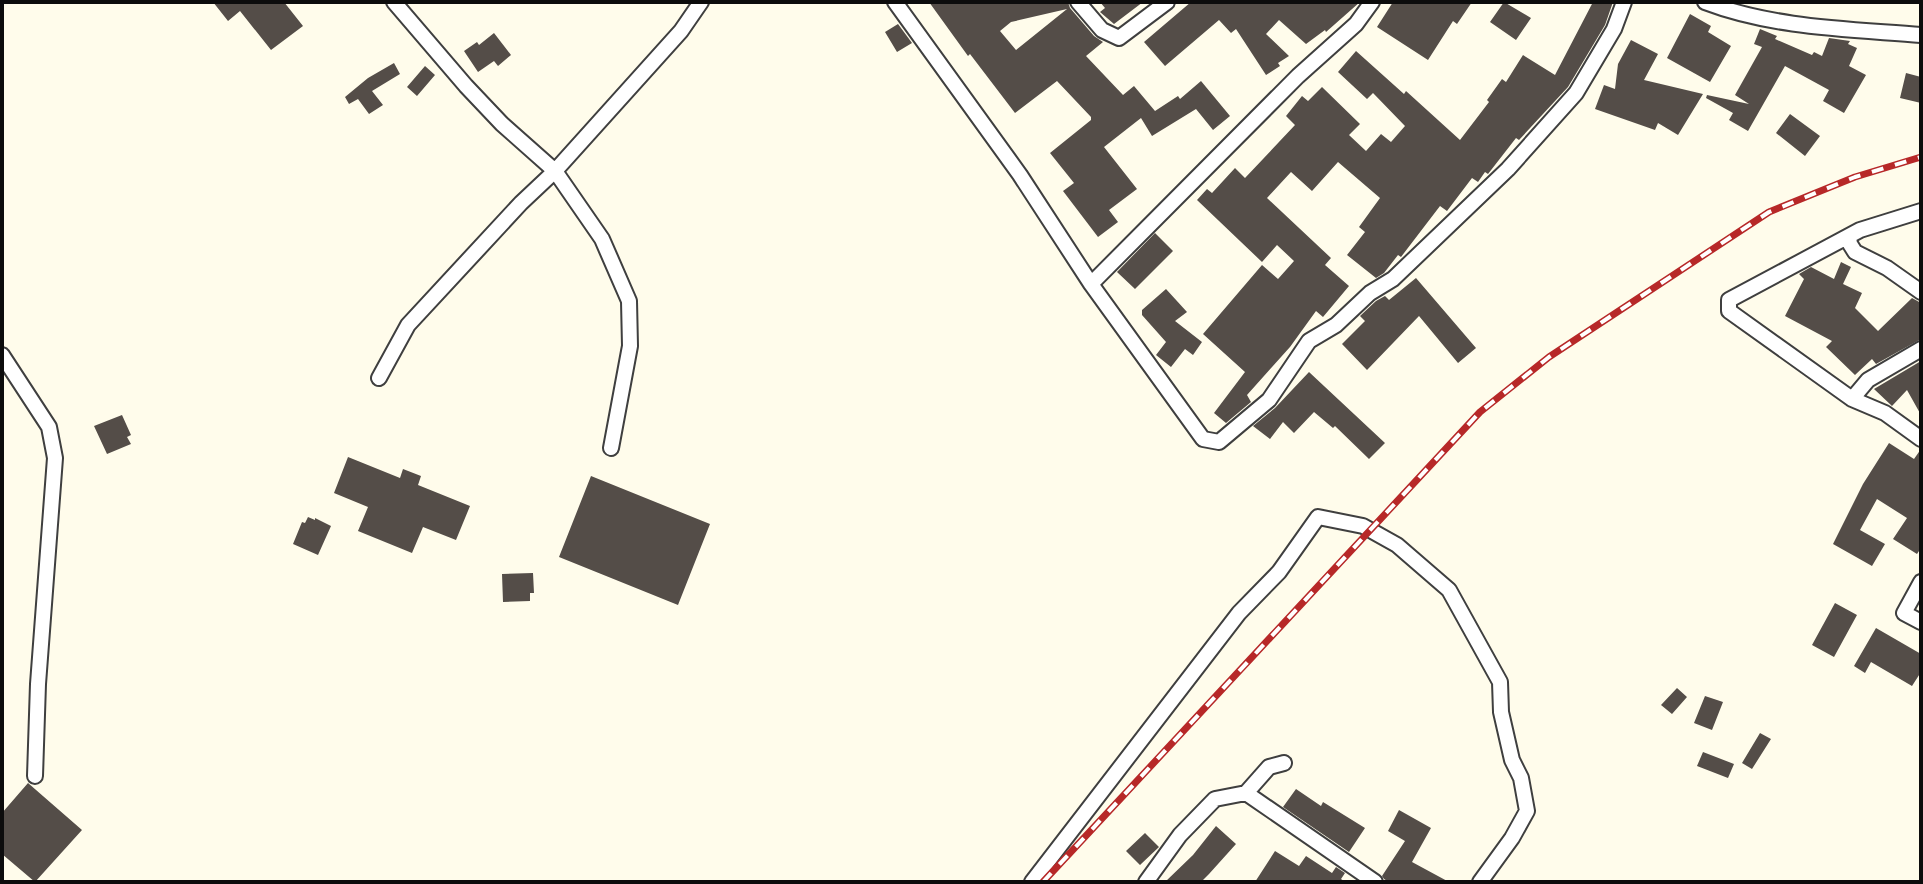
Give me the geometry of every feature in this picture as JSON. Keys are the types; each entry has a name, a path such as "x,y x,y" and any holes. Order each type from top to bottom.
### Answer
{"street":[{"path":"394,2 493,114 555,171 602,239 629,301 630,346 611,448"},
{"path":"379,378 408,325 521,203 555,171 681,31 701,2"},
{"path":"895,2 1020,175 1091,284 1203,439 1219,442 1269,400 1309,341 1336,325 1370,293 1393,279 1508,169 1576,93 1614,29 1624,2"},
{"path":"1078,2 1102,30 1119,38 1167,2"},
{"path":"1091,284 1298,76 1356,24 1372,2"},
{"path":"1705,2 1738,15 1780,22 1921,35"},
{"path":"1921,211 1860,230 1729,300 1728,304 1729,311 1852,399 1885,413 1921,439"},
{"path":"1849,237 1855,252 1887,268 1921,292"},
{"path":"1852,399 1868,380 1921,349"},
{"path":"2,355 49,427 55,458 38,684 35,776"},
{"path":"1032,882 1239,613 1279,572 1318,517 1363,526 1397,545 1449,590 1500,682 1501,712 1512,760 1521,778 1527,811 1480,882"},
{"path":"1921,582 1904,613 1921,622"},
{"path":"1146,882 1180,835 1215,799 1246,793 1269,767 1284,763"},
{"path":"1246,793 1375,882"}],"building":[{"path":"213,2 284,2 303,26 271,50 240,11 228,21"},
{"path":"929,2 1068,2 1094,36 1103,42 1086,56 1123,95 1134,86 1155,111 1178,96 1180,99 1201,81 1230,116 1213,130 1196,109 1152,136 1141,118 1104,147 1137,189 1109,210 1118,222 1098,237 1063,191 1074,183 1050,153 1091,117 1057,81 1015,113 970,54 968,56","holes":["1067,9 1016,50 1000,31 1011,22"]},
{"path":"1100,2 1143,2 1114,24 1100,12 1105,8"},
{"path":"1191,2 1360,2 1326,32 1306,44 1279,20 1266,34 1289,56 1266,75 1236,29 1231,33 1219,20 1165,66 1144,42"},
{"path":"1393,2 1472,2 1457,24 1453,21 1428,60 1377,27"},
{"path":"1504,2 1531,18 1516,40 1490,22"},
{"path":"1593,2 1613,2 1605,25 1568,87 1519,140 1516,138 1488,174 1485,172 1478,182 1472,178 1447,211 1440,206 1401,257 1398,255 1376,278 1347,255 1365,232 1359,227 1380,198 1338,162 1312,191 1291,172 1267,198 1331,258 1325,265 1349,286 1323,317 1316,311 1290,347 1247,395 1251,402 1226,423 1214,413 1245,372 1203,334 1262,265 1278,279 1294,261 1277,245 1262,262 1197,200 1207,189 1212,193 1235,168 1245,178 1295,125 1286,116 1302,96 1308,101 1322,87 1360,124 1349,135 1366,151 1381,134 1391,142 1405,126 1373,93 1367,99 1338,72 1356,51 1460,140 1502,79 1506,82 1523,55 1555,75"},
{"path":"1690,14 1711,26 1708,32 1731,46 1710,82 1667,58"},
{"path":"898,24 912,43 897,52 885,32"},
{"path":"1760,29 1812,55 1814,52 1822,56 1829,38 1850,41 1848,44 1857,48 1849,66 1866,75 1844,113 1823,101 1829,90 1785,66 1748,131 1729,120 1733,113 1706,98 1707,95 1749,104 1735,95 1762,47 1754,44"},
{"path":"494,33 511,55 498,66 494,61 478,72 464,51 477,42 479,45"},
{"path":"1631,40 1658,54 1644,80 1703,94 1678,135 1658,123 1655,130 1595,109 1604,85 1615,89 1618,64"},
{"path":"394,63 400,74 372,91 383,105 369,114 358,99 349,104 345,97 368,78"},
{"path":"425,66 435,75 417,96 407,87"},
{"path":"1906,73 1921,77 1921,103 1900,98"},
{"path":"1790,114 1820,136 1805,156 1776,133"},
{"path":"1155,233 1173,251 1135,289 1117,272"},
{"path":"1841,262 1851,267 1843,284 1862,293 1855,308 1878,331 1912,298 1921,303 1921,339 1876,364 1872,359 1855,375 1826,347 1832,341 1785,316 1804,279 1799,274 1811,267 1834,279"},
{"path":"1416,278 1476,348 1458,363 1419,316 1367,370 1342,344 1365,321 1360,316 1376,301 1385,296 1389,300"},
{"path":"1166,289 1187,312 1175,321 1202,342 1193,355 1185,349 1171,367 1156,355 1166,342 1142,315 1142,310"},
{"path":"1921,361 1921,415 1907,390 1892,406 1874,389"},
{"path":"1309,372 1385,443 1369,459 1335,426 1333,428 1314,412 1294,433 1283,422 1270,439 1253,426"},
{"path":"122,415 131,435 127,437 131,444 107,454 94,426"},
{"path":"1889,443 1914,459 1921,449 1921,548 1917,554 1893,539 1907,518 1877,499 1860,530 1885,544 1872,566 1833,544 1863,484"},
{"path":"348,457 400,478 403,469 421,476 418,485 470,506 456,540 423,527 412,553 358,531 368,507 334,493"},
{"path":"591,476 710,524 678,605 559,557"},
{"path":"308,517 331,526 318,555 293,544 302,522 305,523"},
{"path":"533,573 534,593 530,593 530,601 503,602 502,574"},
{"path":"1835,603 1857,615 1834,657 1812,645"},
{"path":"1876,628 1921,654 1921,672 1912,686 1871,662 1865,673 1854,666"},
{"path":"1677,688 1687,697 1672,714 1661,705"},
{"path":"1705,696 1723,702 1712,730 1694,723"},
{"path":"1760,733 1771,739 1752,769 1742,763"},
{"path":"1703,752 1734,764 1728,778 1697,766"},
{"path":"28,783 82,830 35,882 2,854 2,813"},
{"path":"1296,789 1321,806 1323,802 1365,828 1349,852 1283,807"},
{"path":"1399,810 1431,828 1412,862 1449,882 1389,882 1384,879 1382,876 1405,841 1388,831"},
{"path":"1216,826 1236,844 1209,874 1201,882 1165,882 1193,855"},
{"path":"1145,833 1159,847 1140,865 1126,851"},
{"path":"1275,851 1299,866 1306,856 1332,873 1336,867 1345,873 1341,879 1345,882 1255,882"}],"railway":[{"path":"1043,882 1480,412 1549,357 1769,212 1855,177 1921,157"}]}
